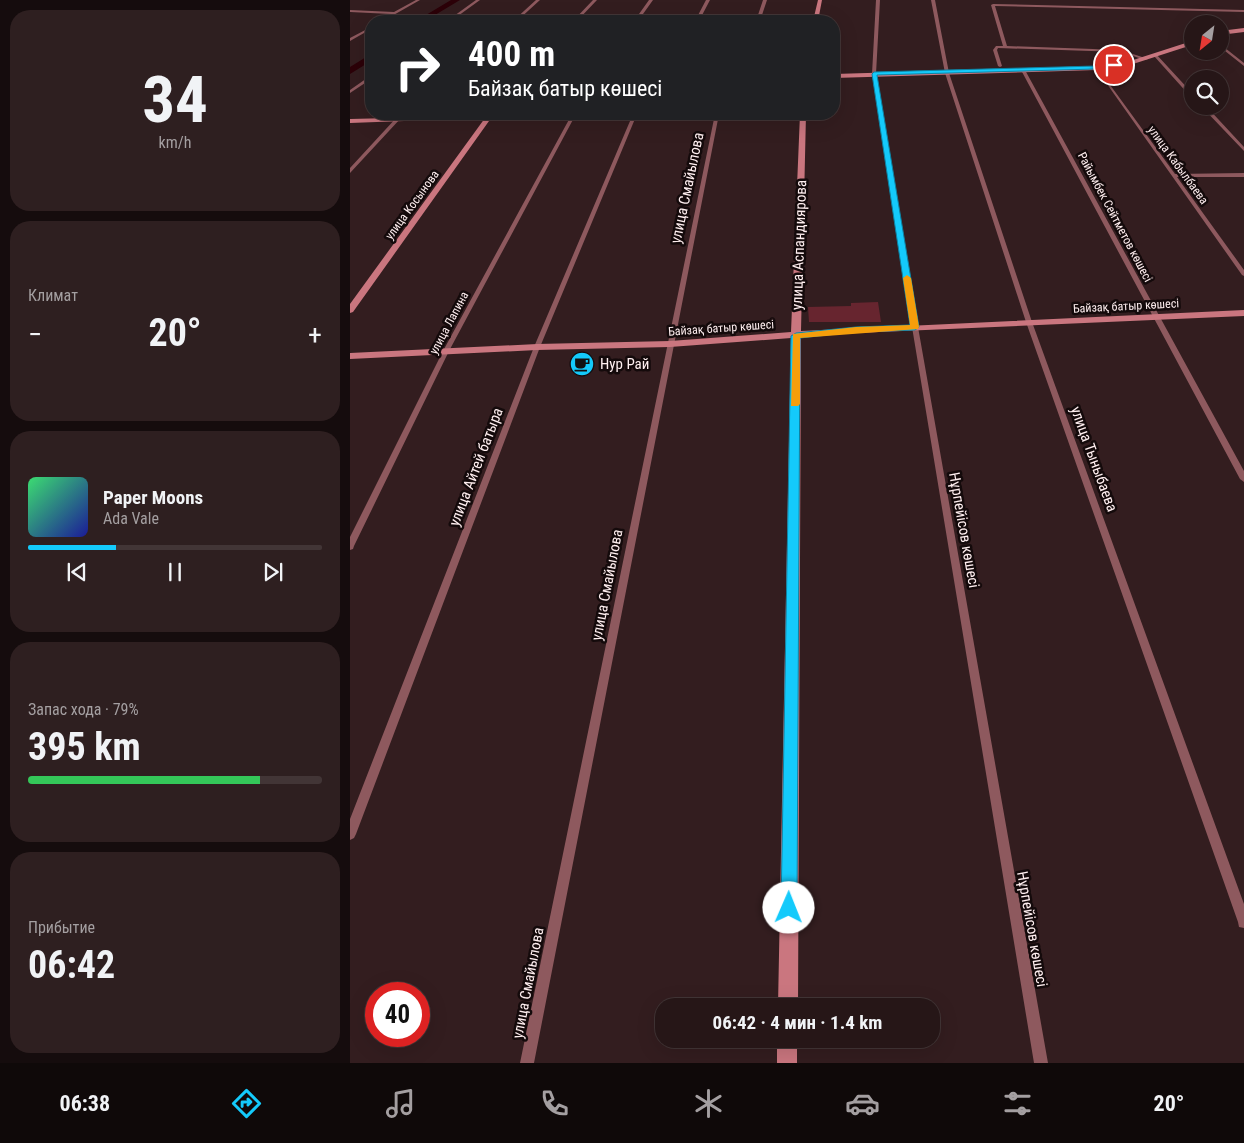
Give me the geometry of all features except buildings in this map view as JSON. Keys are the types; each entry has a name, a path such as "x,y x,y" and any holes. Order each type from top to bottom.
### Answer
{"street":[{"path":"390,15 418,0"},
{"path":"457,15 478,0"},
{"path":"521,15 538,0"},
{"path":"581,15 595,0"},
{"path":"641,15 652,0"},
{"path":"700,15 708,0"},
{"path":"760,15 765,0"},
{"path":"816,15 820,0"},
{"name":"Нұрпейісов көшесі","path":"878,0 874,74 915,327 1041,1063"},
{"name":"улица Тыныбаева","path":"933,0 947,73 1029,322 1244,922"},
{"path":"1004,47 993,5 1244,11"},
{"path":"350,11 393,13"},
{"path":"1229,32 1244,30"},
{"path":"350,40 365,31"},
{"path":"350,35 357,36"},
{"path":"840,76 1096,68 1132,63 1184,46"},
{"path":"1000,66 995,48 1004,47 1121,51 1146,58"},
{"path":"1229,52 1244,65"},
{"path":"1156,56 1184,86"},
{"name":"улица Кабылбаева","path":"1096,68 1244,274"},
{"name":"Райымбек Сейтметов көшесі","path":"1023,70 1244,479"},
{"path":"350,92 365,82"},
{"path":"1211,115 1244,150"},
{"path":"350,120 365,119"},
{"path":"350,171 397,120"},
{"name":"улица Косынова","path":"350,310 487,120"},
{"name":"улица Лапина","path":"350,546 446,351 571,120"},
{"name":"улица Айтей батыра","path":"350,834 537,347 632,120"},
{"name":"улица Смайылова","path":"527,1063 716,120"},
{"name":"улица Аспандиярова","path":"788,998 796,336 803,120"},
{"path":"1174,176 1244,174"},
{"name":"Байзақ батыр көшесі","path":"350,356 537,347 670,344 856,330 1244,313"},
{"path":"787,1048 787,1063"}],"waterway":[{"path":"430,15 456,0"},
{"path":"350,71 365,61"}],"slow traffic":[{"path":"795,404 796,336 915,327 907,278"}],"place":[{"name":"Нур Рай","path":"582,364"}],"route":[{"path":"789,908 796,336 915,327 874,74 1096,68 1114,65"}]}
